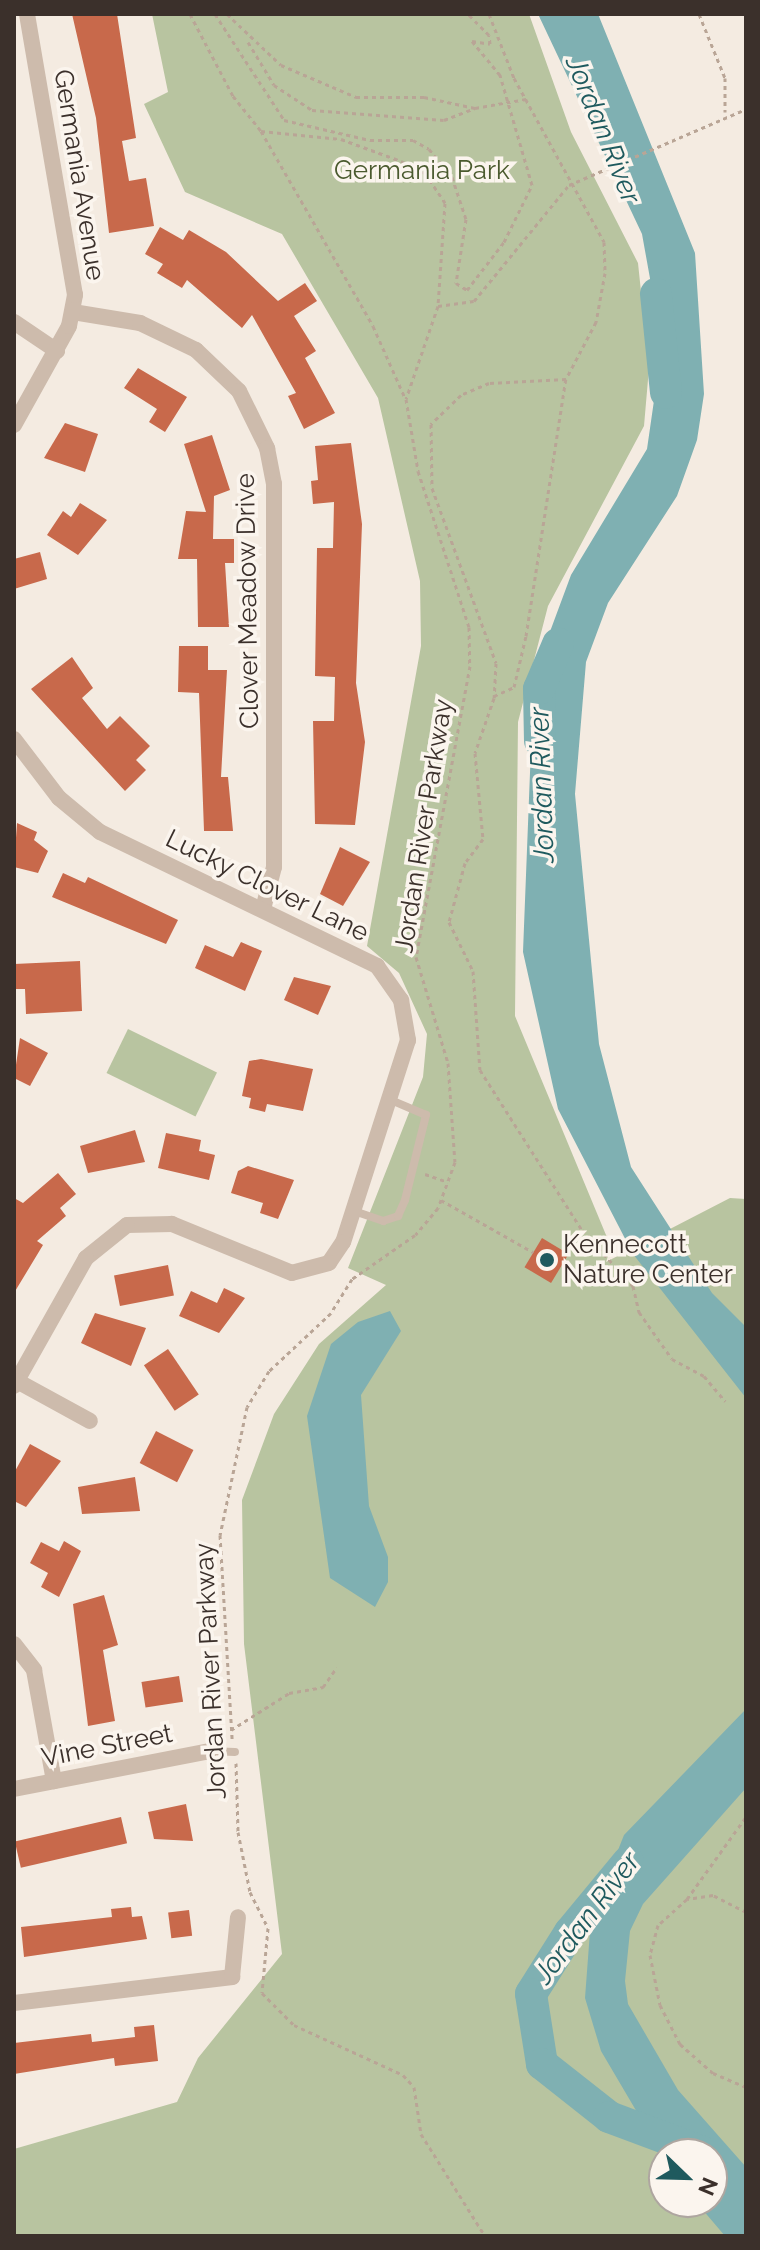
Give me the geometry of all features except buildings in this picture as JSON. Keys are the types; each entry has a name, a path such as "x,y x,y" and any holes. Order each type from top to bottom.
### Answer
{"street":[{"name":"Germania Avenue","path":"14,425 57,351 73,312 73,264 27,14"},
{"name":"Clover Meadow Drive","path":"73,312 140,323 196,350 239,391 267,448 274,484 274,867 263,909"},
{"path":"14,322 57,351"},
{"name":"Lucky Clover Lane","path":"14,739 88,824 263,909 387,976 401,1000 408,1040 393,1101 335,1256 312,1272 292,1273 172,1224 127,1225 86,1258 15,1384"},
{"path":"15,1384 90,1421"},
{"path":"14,1644 34,1670 54,1781"},
{"name":"Vine Street","path":"14,1789 209,1751"},
{"path":"14,2003 232,1977 238,1917"}],"lane":[{"path":"354,1211 383,1221 398,1216 415,1170 426,1115 393,1101"},
{"path":"209,1751 235,1752"}],"path":[{"path":"190,14 233,96 261,131 373,326 406,399"},
{"path":"215,14 284,120 370,140 413,140 429,149 452,177 466,219 456,283 467,290 504,242 532,185 500,75 472,41 490,44 489,35 468,14"},
{"path":"227,14 248,40 274,85 312,110 444,120 506,100 526,99"},
{"path":"489,14 526,99 569,185 604,242 605,273 596,322 566,379 526,636 514,687 494,696"},
{"path":"699,14 725,78 725,114"},
{"path":"248,40 288,70 356,97 424,97 475,108"},
{"path":"438,306 474,301 569,185 725,114 746,109"},
{"name":"Jordan River Parkway","path":"261,131 341,139 425,173 448,218 438,306 406,399 418,471 469,627 470,666 416,957 448,1063 455,1162 441,1200 415,1235 352,1279 331,1313 269,1371 247,1407 220,1535 238,1832 250,1892 268,1928 262,1993 294,2025 403,2075 414,2087 421,2134 485,2236"},
{"path":"566,379 489,383 461,395 431,424 432,488 475,615 496,663 494,696 475,753 483,839 465,863 449,922 473,971 480,1070 565,1205 633,1286 639,1312 672,1359 704,1376 725,1401"},
{"path":"469,627 475,615"},
{"path":"415,1170 448,1182"},
{"path":"441,1200 533,1252"},
{"path":"231,1730 289,1693 323,1687 337,1667"},
{"path":"746,1817 687,1899 653,1935 660,2005 695,2059 746,2087"},
{"path":"687,1899 713,1895 746,1912"}],"green space":[{"name":"Germania Park","path":"152,14 529,14 571,132 638,263 649,368 644,426 548,606 518,722 515,1016 611,1247 606,1262 730,1198 746,1199 746,2236 14,2236 14,2149 177,2102 198,2058 282,1954 244,1644 242,1500 274,1414 319,1344 386,1285 348,1268 423,1077 427,1034 399,973 367,946 421,646 420,581 378,398 282,234 185,192 144,104 168,92"},
{"path":"128,1029 217,1072 196,1116 107,1073"}],"water":[{"path":"538,14 598,14 695,253 704,394 697,440 677,496 608,603 586,662 575,794 599,1044 631,1167 712,1293 746,1327 746,1398 633,1254 558,1109 523,952 531,747 548,637 571,575 647,449 662,345 642,234"},
{"path":"390,1311 401,1331 361,1395 369,1506 388,1557 388,1582 375,1607 330,1578 307,1416 331,1344 358,1322"},
{"path":"746,1709 746,1788 643,1904 630,1931 625,1981 628,2004 678,2090 720,2138 652,2138 601,2051 585,1998 591,1918 624,1835"},
{"path":"728,2147 746,2167 746,2236 725,2236 710,2218 728,2218"}],"waterway":[{"name":"Jordan River","path":"656,294 666,392"},
{"name":"Jordan River","path":"540,741 539,689 558,644"},
{"name":"Jordan River","path":"628,1862 570,1932 531,1994 542,2064 609,2117 665,2138"}],"place":[{"name":"Kennecott Nature Center","path":"547,1260"}]}
